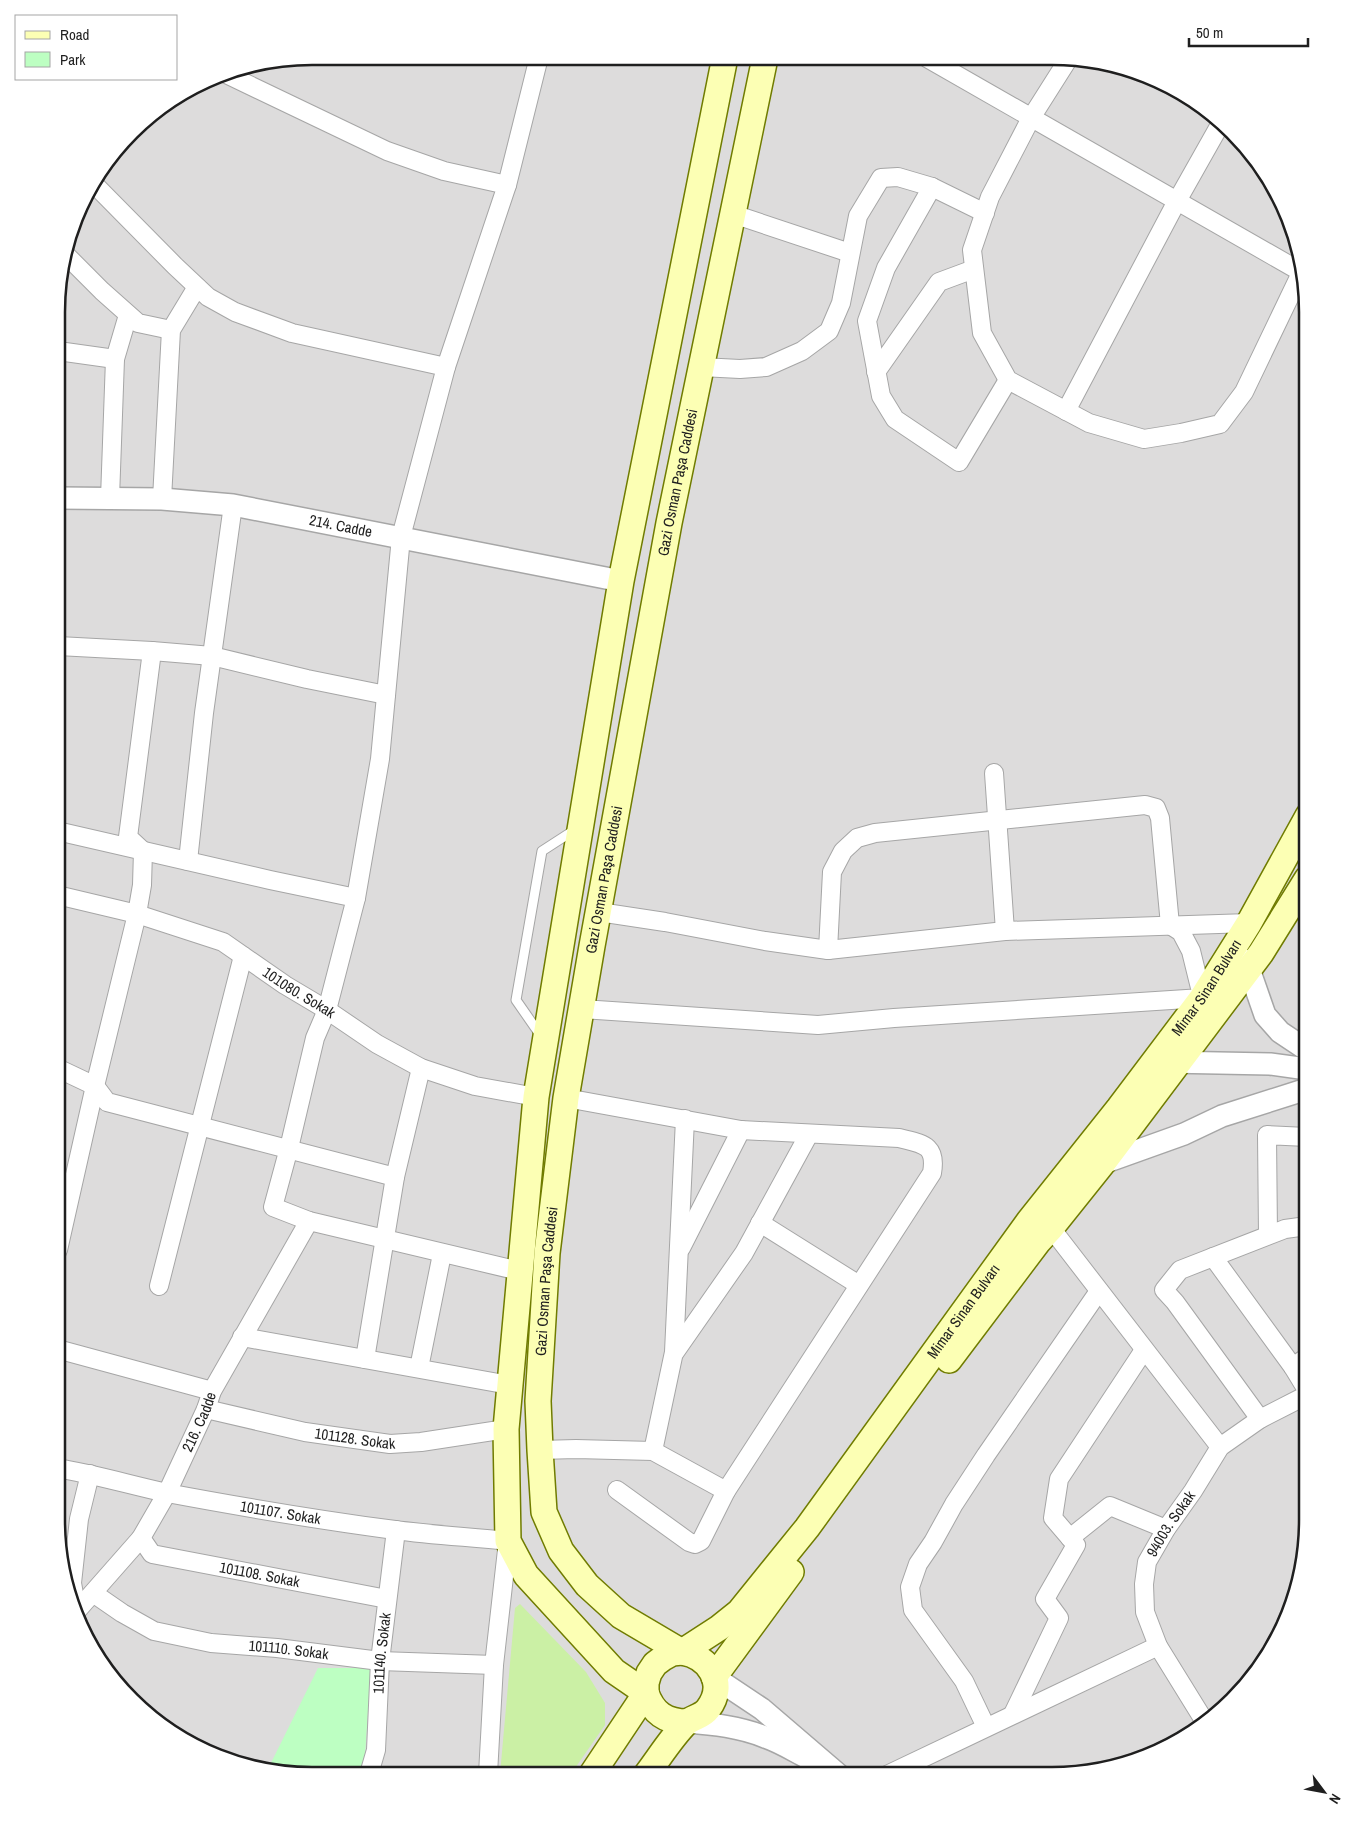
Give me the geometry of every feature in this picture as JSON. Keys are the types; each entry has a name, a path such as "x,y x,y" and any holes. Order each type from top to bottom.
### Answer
{"main road":[{"name":"Gazi Osman Paşa Caddesi","path":"646,1693 614,1671 526,1575 508,1541 506,1429 508,1385 536,1097 580,826 621,581 724,65"},
{"name":"Gazi Osman Paşa Caddesi","path":"682,1652 622,1616 587,1585 561,1551 544,1512 538,1401 547,1253 566,1098 669,524 764,65"},
{"name":"Mimar Sinan Bulvarı","path":"597,1767 646,1693 649,1673 655,1664 667,1656 682,1652 719,1628 739,1612 807,1528 1029,1221 1119,1108 1202,998 1249,923 1299,832"},
{"name":"Mimar Sinan Bulvarı","path":"714,1677 1038,1242 1102,1163 1261,953 1299,893"},
{"path":"646,1693 650,1704 665,1719 687,1722 698,1718 707,1710 714,1700 716,1689 710,1667 693,1654 682,1652"},
{"path":"652,1767 687,1722"}],"street":[{"path":"519,1271 309,1221 273,1207 315,1038 327,1010 356,898 380,759 400,537 446,366 507,185 537,65"},
{"path":"938,65 1295,268"},
{"path":"1064,66 1031,118 990,197 972,250 982,333 1008,380 1090,423 1144,439 1220,424 1244,392 1297,282"},
{"path":"233,78 387,151 444,171 507,185"},
{"path":"1066,411 1177,201 1218,129"},
{"path":"701,366 740,370 766,367 802,351 829,331 841,303 858,216 881,178 898,176 932,187 985,213"},
{"path":"932,187 886,268 867,321 881,396 895,419 959,462 1008,380"},
{"path":"98,188 197,287 208,297 234,312 292,333 446,366"},
{"path":"733,214 850,254"},
{"path":"71,260 138,323 171,330"},
{"path":"876,372 939,282 974,269"},
{"path":"162,499 171,330 197,287"},
{"path":"110,498 115,359 128,315"},
{"path":"65,352 115,359"},
{"name":"214. Cadde","path":"65,498 162,499 233,505 621,581"},
{"path":"188,861 204,713 233,505"},
{"path":"65,646 152,650 212,656 307,679 386,695"},
{"path":"65,1219 95,1086 138,914 142,885 143,851 128,837 152,650"},
{"path":"994,773 1006,931"},
{"path":"828,950 832,872 843,851 857,838 875,833 1145,805 1156,808 1160,818 1170,925"},
{"path":"65,833 356,898"},
{"name":"101080. Sokak","path":"65,896 138,914 223,942 377,1044 421,1068 475,1086 536,1097"},
{"path":"599,912 828,950 1006,931 1249,923"},
{"path":"1170,925 1181,932 1191,951 1202,998 1210,1021"},
{"path":"1234,948 1249,969 1265,1015 1280,1032 1299,1045"},
{"path":"159,1286 243,956"},
{"path":"582,1009 818,1025 894,1018 1202,998"},
{"path":"1152,1063 1180,1061 1270,1064 1299,1068"},
{"path":"365,1359 395,1177 421,1068"},
{"path":"65,1072 95,1086 107,1102 395,1177"},
{"path":"1102,1163 1184,1134 1222,1116 1299,1092"},
{"path":"566,1098 741,1130 899,1138 920,1143 930,1150 934,1160 932,1173 726,1492 701,1541 695,1544 689,1542 617,1490"},
{"path":"653,1451 674,1352 685,1119"},
{"path":"678,1254 741,1130"},
{"path":"674,1352 744,1252 810,1134"},
{"path":"1268,1235 1267,1134 1299,1136"},
{"name":"216. Cadde","path":"80,1606 141,1538 167,1492 206,1409 212,1391 309,1221"},
{"path":"760,1222 859,1285"},
{"path":"1260,1419 1175,1302 1164,1290 1180,1270 1268,1235 1285,1229 1299,1227"},
{"path":"1051,1228 1220,1447"},
{"path":"419,1368 442,1254"},
{"path":"1213,1257 1299,1361"},
{"path":"986,1727 964,1681 914,1610 910,1586 918,1564 934,1542 954,1504 1100,1291"},
{"path":"242,1337 508,1385"},
{"path":"1013,1714 1059,1618 1045,1600 1076,1545 1053,1518 1058,1479 1144,1350"},
{"path":"65,1351 212,1391"},
{"name":"94003. Sokak","path":"1202,1716 1158,1646 1145,1612 1144,1584 1146,1562 1220,1447 1260,1419 1299,1399"},
{"name":"101128. Sokak","path":"206,1409 305,1432 390,1444 421,1442 506,1429"},
{"path":"540,1450 653,1451 726,1492"},
{"name":"101107. Sokak","path":"65,1470 167,1492 396,1530 508,1541"},
{"path":"72,1580 79,1519 90,1474"},
{"path":"1070,1538 1110,1506 1166,1529"},
{"name":"101140. Sokak","path":"371,1767 376,1750 380,1661 396,1530"},
{"name":"101108. Sokak","path":"141,1538 152,1554 387,1599"},
{"name":"Gazi Osman Paşa Caddesi","path":"488,1767 494,1665 508,1541"},
{"name":"101110. Sokak","path":"93,1593 122,1613 154,1631 211,1643 277,1648 380,1661 494,1665"},
{"path":"903,1767 1158,1646"},
{"path":"714,1677 762,1709 800,1740 829,1767"},
{"path":"687,1722 741,1729 766,1737 824,1767"}],"lane":[{"path":"545,1042 516,1000 542,851 580,826"}],"shaded area":[{"path":"312,65 1052,65 1084,67 1116,73 1147,84 1176,98 1202,116 1238,149 1266,188 1274,203 1291,248 1297,280 1299,312 1299,1520 1297,1552 1291,1584 1280,1615 1266,1644 1248,1670 1215,1706 1176,1734 1161,1742 1116,1759 1084,1765 1052,1767 312,1767 280,1765 248,1759 217,1748 188,1734 162,1716 126,1683 98,1644 90,1629 73,1584 67,1552 65,1520 65,312 67,280 73,248 90,203 116,162 137,137 162,116 203,90 248,73 280,67"}],"green space":[{"path":"520,1604 586,1672 605,1703 605,1725 576,1767 501,1767 515,1608"},
{"path":"318,1668 371,1668 364,1767 312,1767 271,1763"}]}
